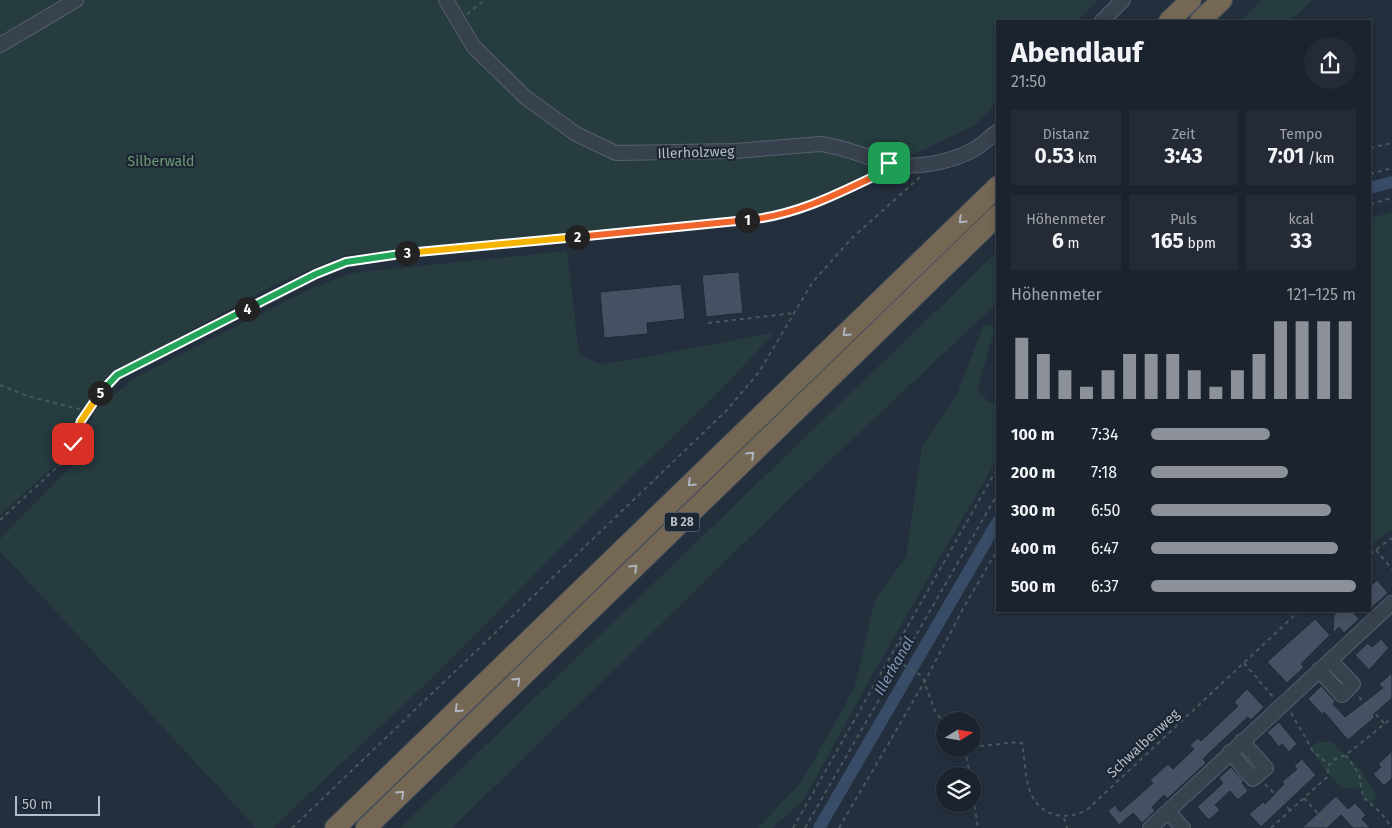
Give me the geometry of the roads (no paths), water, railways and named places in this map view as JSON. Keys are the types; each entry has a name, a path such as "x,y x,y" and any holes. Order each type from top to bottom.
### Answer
{"highway":[{"path":"1170,20 1191,0"},
{"path":"1201,20 1222,0"},
{"name":"B 28","path":"335,828 996,188"},
{"name":"B 28","path":"366,828 996,218"}],"street":[{"path":"0,45 76,0"},
{"name":"Illerholzweg","path":"446,0 473,46 526,98 576,134 616,153 735,151 820,144 834,146 898,165 933,162 976,149 996,133"},
{"path":"1103,20 1123,0"},
{"path":"1150,828 1392,603"},
{"path":"1319,670 1342,695 1353,684 1330,660"},
{"path":"1230,752 1253,779 1266,768 1242,741"},
{"path":"1168,812 1183,828"}],"waterway":[{"name":"Illerkanal","path":"1371,188 1392,182"},
{"name":"Illerkanal","path":"819,828 996,524"}],"park label":[{"name":"Silberwald","path":"161,161"}]}
